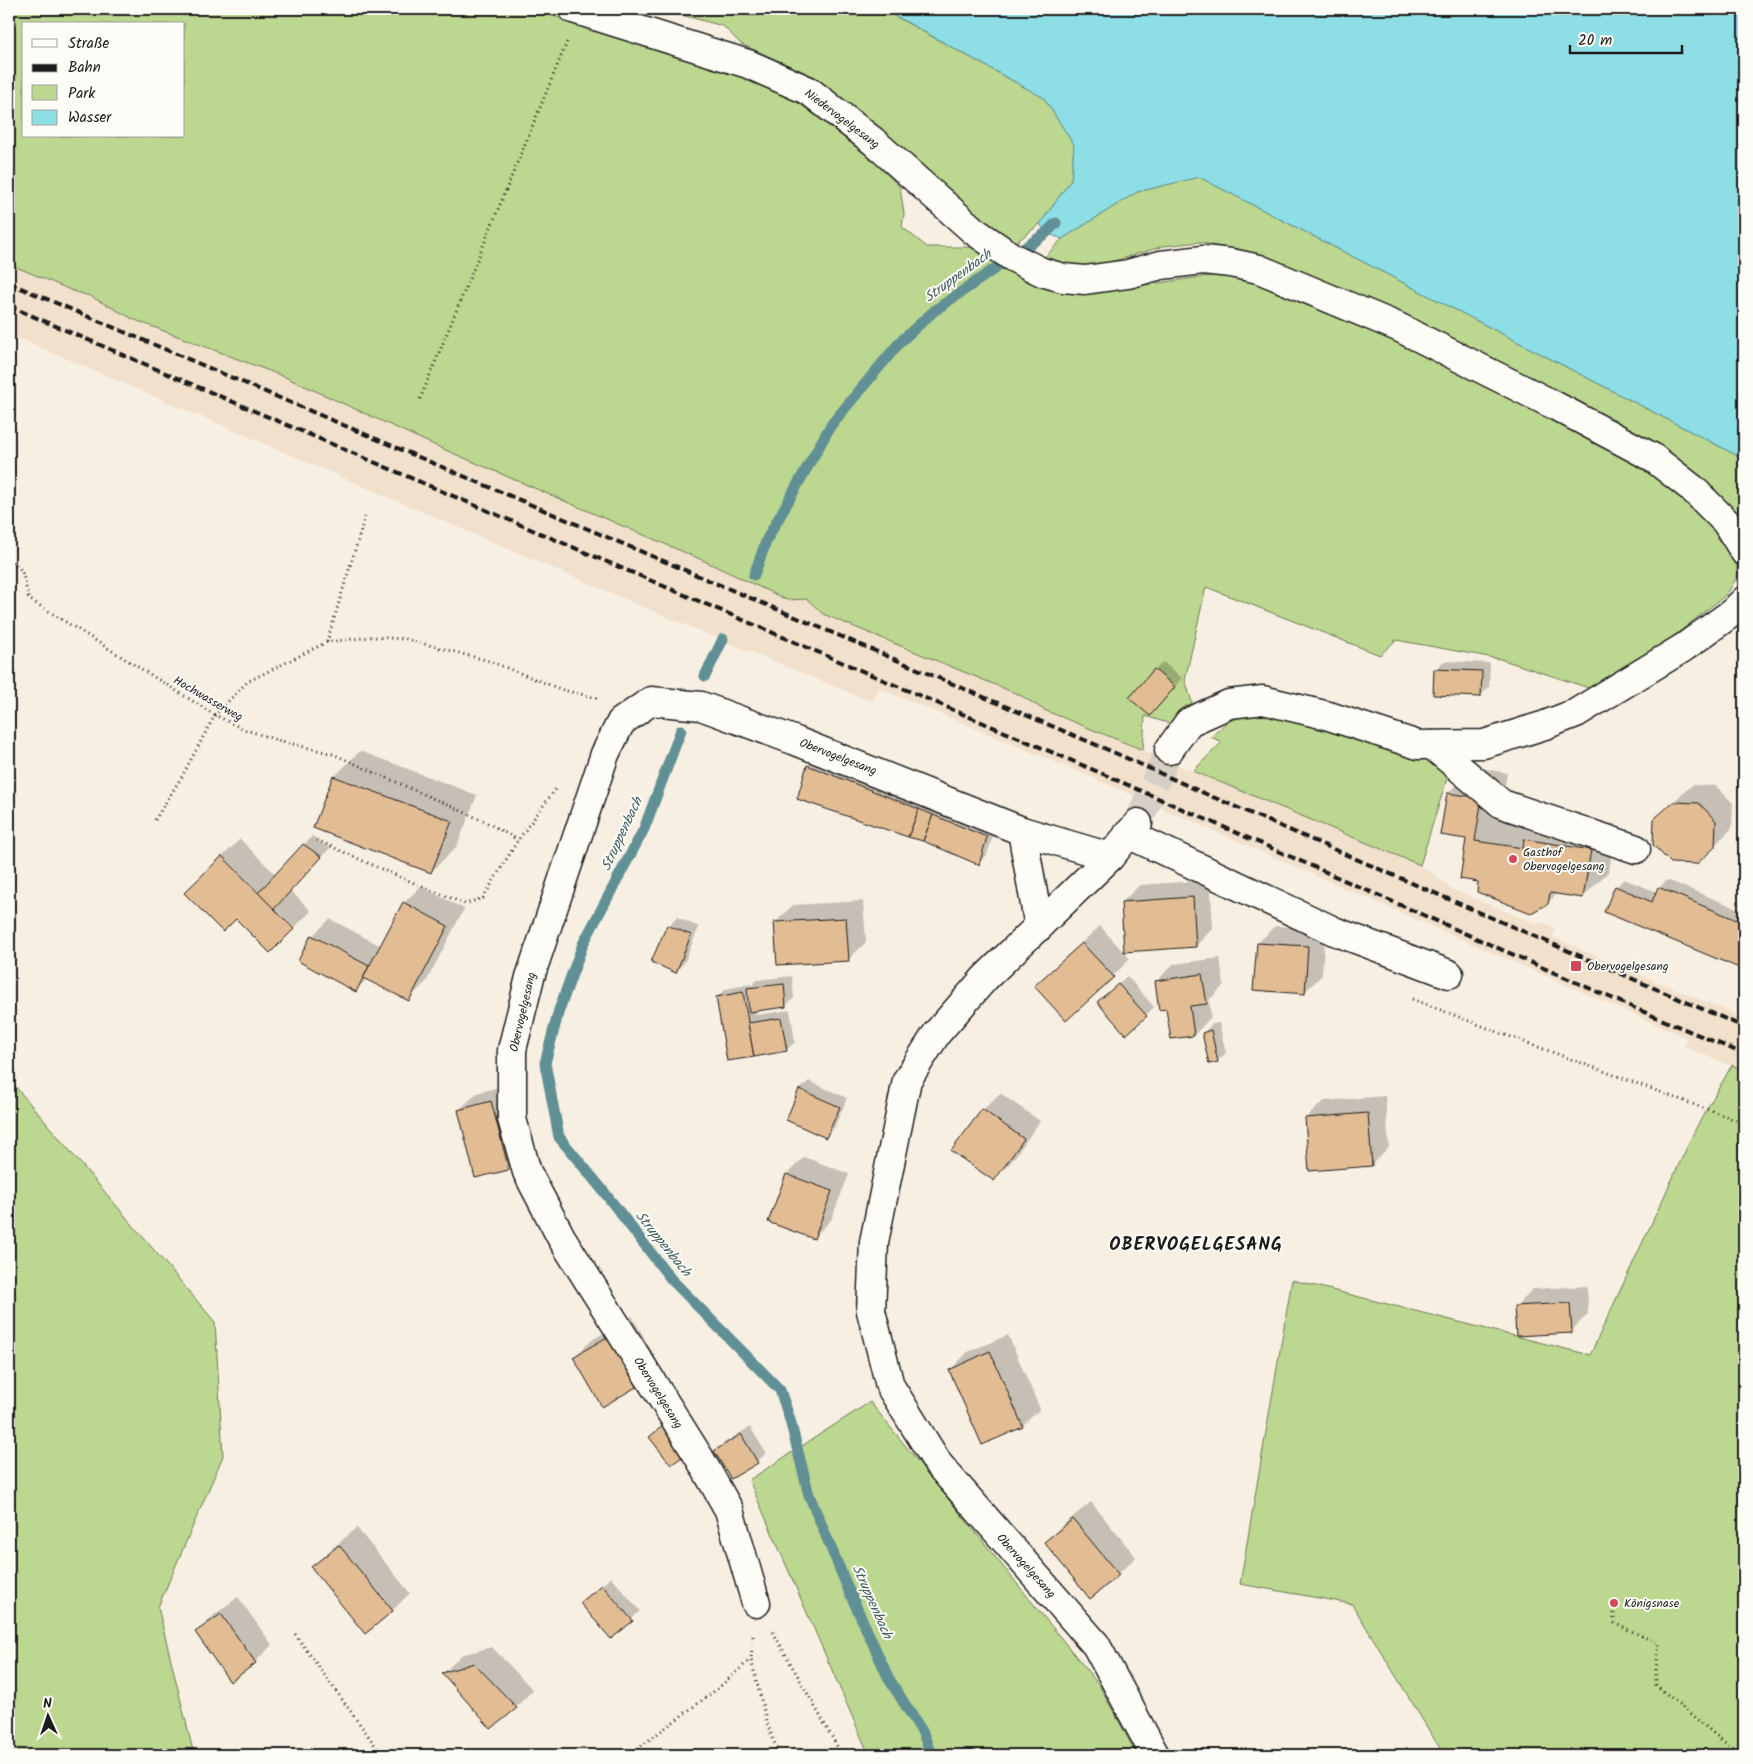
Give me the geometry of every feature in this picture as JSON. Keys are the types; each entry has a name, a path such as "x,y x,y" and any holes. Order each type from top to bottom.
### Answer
{"street":[{"name":"Niedervogelgesang","path":"576,10 748,64 809,91 873,141 980,236 1012,257 1042,272 1063,278 1085,280 1128,274 1161,265 1203,260 1231,262 1259,269 1398,327 1550,403 1652,458 1693,489 1726,522 1744,551"},
{"path":"1169,750 1189,722 1229,704 1263,700 1329,716 1418,745 1484,744 1576,713 1683,648 1733,612 1744,601"},
{"name":"Obervogelgesang","path":"756,1603 729,1510 698,1456 561,1237 527,1172 512,1119 512,1050 530,977 605,754 621,722 651,701 701,706 796,740 1022,831 1110,857"},
{"path":"1432,745 1502,804 1636,849"},
{"name":"Obervogelgesang","path":"1155,1755 1096,1644 939,1465 890,1386 871,1311 874,1242 907,1080 937,1033 986,978 1110,857 1133,828 1334,931 1449,974"},
{"path":"1022,831 1039,927"}],"path":[{"path":"420,399 576,10"},
{"path":"327,642 365,517"},
{"name":"Hochwasserweg","path":"9,558 22,571 29,599 215,715 243,729 277,740 334,754 484,821 518,840"},
{"path":"155,820 181,778 215,715 247,682 327,642 371,636 406,639 489,661 563,690 615,702 651,701"},
{"path":"317,840 465,904 483,898 518,840 562,780"},
{"path":"1412,999 1744,1123"},
{"path":"756,1603 842,1755"},
{"path":"1614,1603 1614,1623 1659,1644 1656,1685 1724,1742 1743,1755"},
{"path":"296,1634 382,1755"},
{"path":"629,1755 716,1690 751,1659 767,1723 779,1755"}],"shaded area":[{"path":"9,264 73,291 90,296 135,320 285,377 702,560 787,600 807,599 823,614 1020,695 1044,710 1420,865 1454,890 1536,924 1545,923 1556,929 1552,937 1744,1018 1744,1071 1684,1047 1687,1038 1079,772 879,688 872,702 676,621 9,334"}],"green space":[{"path":"9,9 531,9 745,77 799,103 869,157 900,187 904,214 902,227 927,247 975,247 1025,281 1047,288 1128,287 1209,276 1235,277 1262,283 1393,338 1648,470 1694,505 1722,536 1737,564 1737,577 1727,594 1674,636 1592,689 1500,659 1396,640 1380,655 1206,587 1185,680 1192,702 1174,725 1145,716 1143,750 1044,710 1020,695 823,614 807,599 787,600 702,560 434,445 285,377 135,320 90,296 73,291 9,264"},
{"path":"659,9 875,9 891,14 1044,98 1074,145 1071,180 1040,224 1015,243 1000,236 884,133 815,77 741,44 723,26"},
{"path":"1199,177 1744,459 1744,525 1556,396 1411,317 1262,257 1200,242 1164,246 1097,266 1080,267 1041,261 1062,239 1137,192"},
{"path":"1254,713 1277,715 1435,761 1449,772 1420,865 1193,771 1222,742 1211,737 1227,722"},
{"path":"1732,1065 1744,1071 1744,1755 1444,1755 1352,1604 1240,1584 1292,1280 1590,1355 1696,1128"},
{"path":"9,1079 215,1322 223,1456 158,1607 194,1755 9,1755"},
{"path":"870,1402 1099,1685 1137,1755 869,1755 749,1480"}],"water":[{"path":"875,9 1744,9 1744,459 1199,177 1137,192 1062,239 1046,233 1040,224 1071,180 1074,145 1044,98 892,14"}],"building":[{"path":"1154,669 1175,687 1150,716 1129,698"},
{"path":"1434,669 1482,671 1481,697 1433,695"},
{"path":"807,765 919,809 908,837 797,799"},
{"path":"333,776 452,821 431,873 313,828"},
{"path":"1447,793 1482,798 1475,841 1523,848 1524,839 1591,850 1583,898 1550,893 1548,904 1531,913 1477,892 1478,882 1460,879 1466,839 1440,835"},
{"path":"1673,802 1699,803 1716,821 1715,847 1697,864 1671,863 1653,845 1654,819"},
{"path":"919,809 933,815 923,841 908,837"},
{"path":"933,815 987,837 979,865 923,841"},
{"path":"303,844 322,857 274,909 258,893"},
{"path":"222,856 294,929 270,953 236,919 223,932 184,893"},
{"path":"1615,886 1652,902 1658,887 1744,923 1744,970 1604,912"},
{"path":"1193,897 1196,947 1124,952 1121,902"},
{"path":"403,902 448,926 409,1001 363,978"},
{"path":"846,918 849,961 777,965 774,922"},
{"path":"667,925 691,935 676,973 651,962"},
{"path":"311,935 369,966 356,992 298,961"},
{"path":"1082,943 1114,977 1066,1021 1034,986"},
{"path":"1257,943 1308,946 1305,994 1253,990"},
{"path":"1202,974 1207,1004 1190,1006 1194,1036 1171,1039 1166,1009 1159,1010 1155,981"},
{"path":"784,984 786,1007 749,1012 747,988"},
{"path":"1118,984 1147,1016 1126,1035 1097,1002"},
{"path":"743,992 754,1057 727,1061 716,997"},
{"path":"781,1018 787,1051 754,1057 748,1023"},
{"path":"1211,1030 1218,1062 1209,1064 1202,1033"},
{"path":"799,1089 840,1107 826,1138 786,1120"},
{"path":"491,1101 509,1170 475,1178 458,1110"},
{"path":"982,1109 1024,1139 994,1181 951,1151"},
{"path":"1368,1113 1372,1166 1309,1171 1305,1118"},
{"path":"786,1174 832,1191 814,1239 768,1222"},
{"path":"1570,1303 1572,1333 1516,1336 1514,1306"},
{"path":"614,1333 643,1383 602,1407 573,1357"},
{"path":"990,1351 1023,1427 982,1445 949,1370"},
{"path":"664,1425 686,1454 671,1465 649,1437"},
{"path":"741,1434 758,1463 731,1479 714,1451"},
{"path":"1073,1519 1119,1575 1090,1599 1044,1542"},
{"path":"339,1545 393,1611 365,1634 311,1567"},
{"path":"602,1585 633,1621 611,1639 580,1603"},
{"path":"221,1614 256,1663 230,1682 195,1632"},
{"path":"474,1663 517,1708 491,1729 442,1673"}],"waterway":[{"name":"Struppenbach","path":"754,575 767,539 831,425 900,342 934,311 1046,233 1056,223"},
{"name":"Struppenbach","path":"705,676 723,639"},
{"name":"Struppenbach","path":"681,730 644,829 583,944 559,1010 545,1063 559,1137 671,1279 780,1390 790,1420 809,1495 849,1591 889,1679 923,1733 931,1755"}],"tunnel":[{"path":"1138,823 1169,750"}],"railway":[{"path":"9,283 1113,752 1744,1027"},
{"path":"9,306 1103,774 1632,1007 1744,1054"}],"place":[{"name":"Gasthof Obervogelgesang","path":"1513,859"},
{"name":"Obervogelgesang","path":"1576,966"},
{"name":"Königsnase","path":"1614,1603"}],"district":[{"name":"OBERVOGELGESANG","path":"1196,1245"}]}
